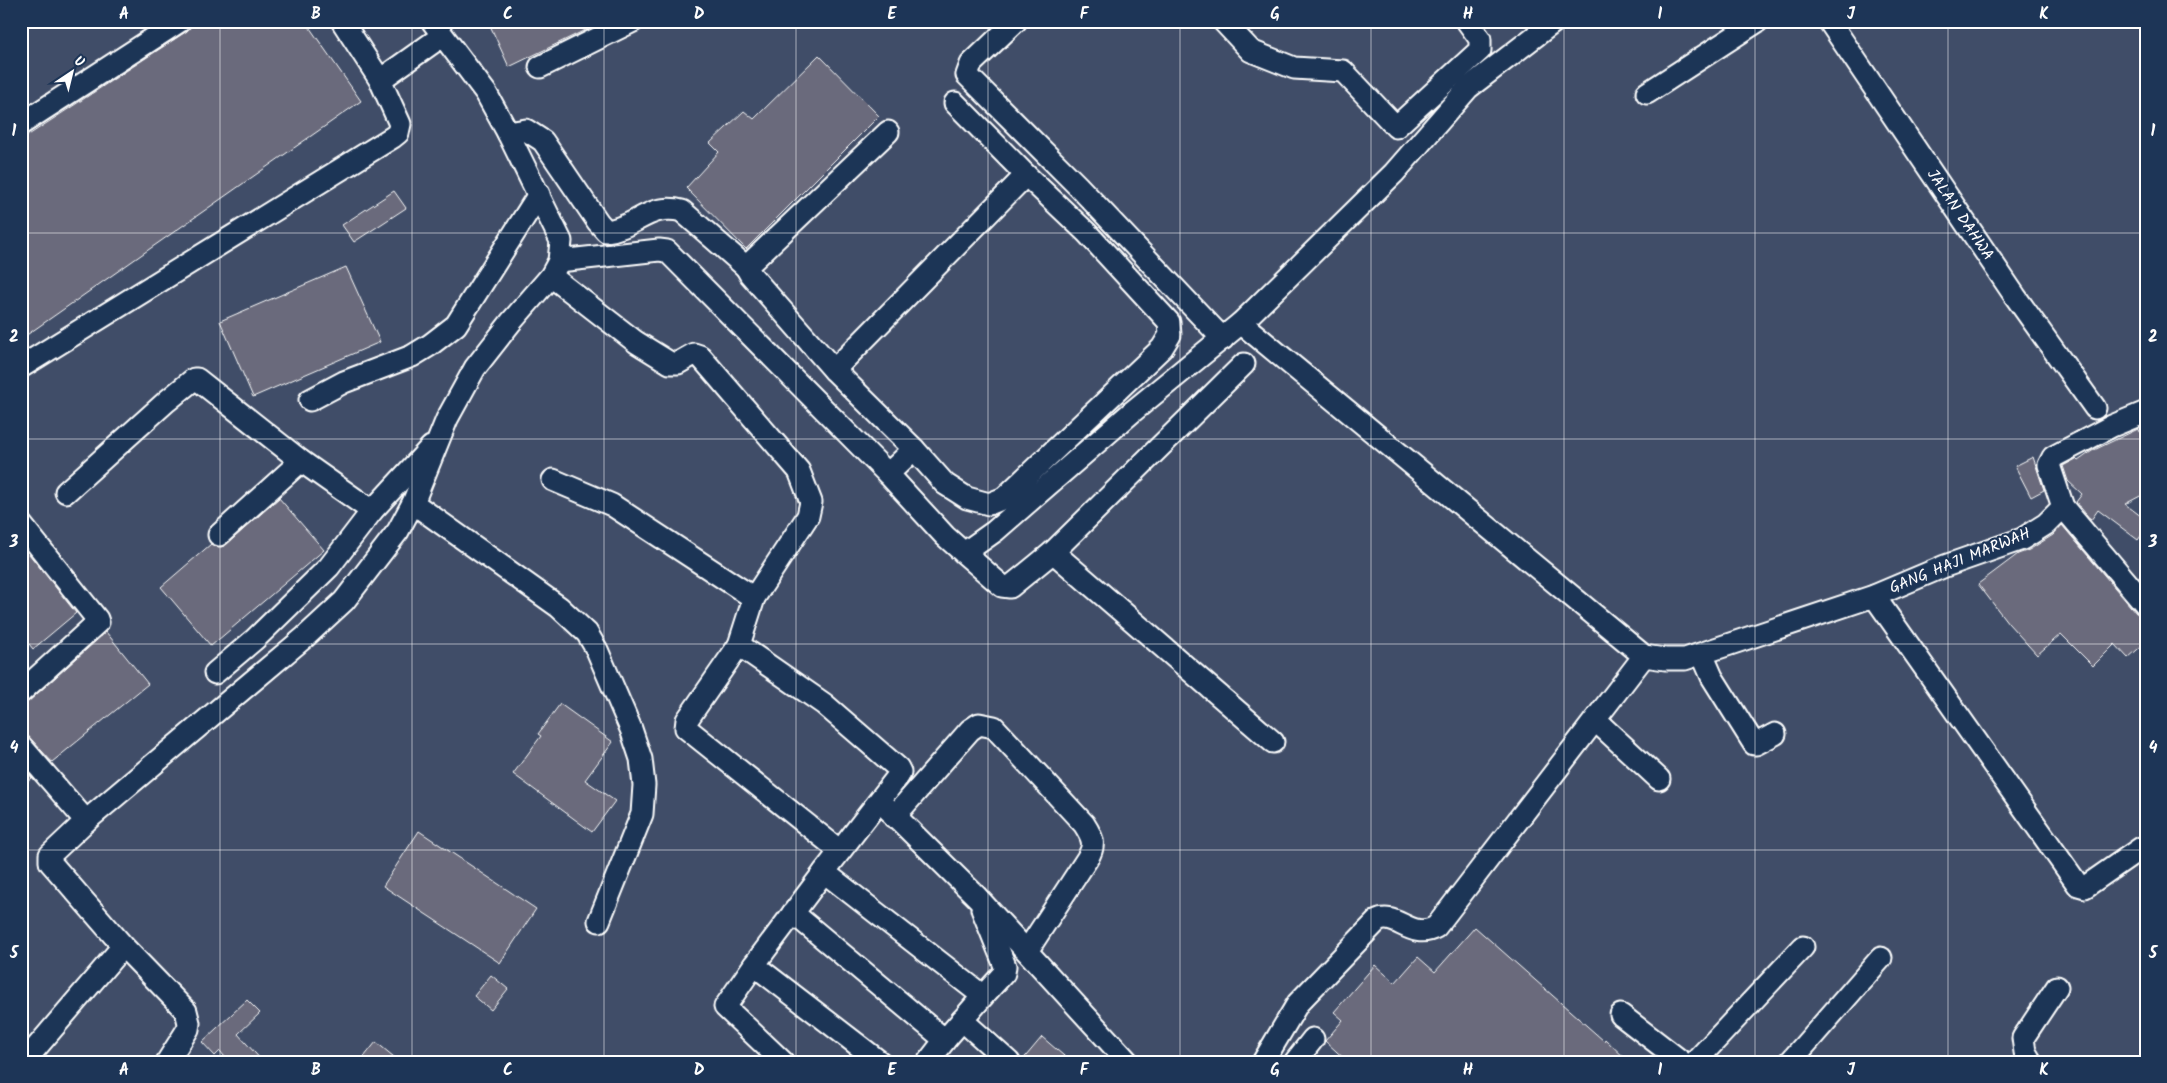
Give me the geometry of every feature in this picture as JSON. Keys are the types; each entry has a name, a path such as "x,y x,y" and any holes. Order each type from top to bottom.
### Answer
{"street":[{"path":"21,124 180,21"},
{"path":"21,367 389,141 398,133 400,124 380,80 342,21"},
{"path":"540,67 633,21"},
{"path":"1016,21 971,64 967,75 1078,186 1222,339"},
{"path":"1223,21 1251,51 1294,68 1343,72 1415,148"},
{"path":"1396,127 1480,50 1480,39 1467,21"},
{"path":"964,553 995,531 1132,412 1240,323 1394,173 1468,88 1556,21"},
{"path":"1647,93 1758,21"},
{"name":"JALAN DAHWA","path":"1829,21 2015,296 2095,408"},
{"path":"167,1062 188,1029 186,1010 123,946 49,858 53,851 86,822 305,637 344,601 388,546 413,503 439,439 474,368 555,269 561,241 539,194 486,93 437,29 380,80"},
{"path":"1451,75 1468,88"},
{"path":"508,133 526,130 543,140 606,231 617,230 647,215 669,208 682,211 746,267 750,274 834,370 914,449 945,484 967,498 989,504 1004,498 1162,348 1170,335 1169,322 1087,233 955,103"},
{"path":"746,267 888,132"},
{"path":"834,370 1026,175"},
{"path":"310,400 344,382 412,356 456,325 539,194"},
{"path":"555,269 659,250 667,251 888,474 945,536 1005,588 1010,587 1053,552 1244,364"},
{"path":"555,269 636,342 670,363 678,363 694,354 700,356 799,471 811,502 808,516 754,598 738,645 687,720 686,728 840,851"},
{"path":"1240,323 1644,656 1436,927 1427,932 1418,931 1386,919 1377,921 1298,1003 1263,1062"},
{"path":"66,492 167,401 194,379 198,379 301,461 372,511"},
{"path":"2146,412 2112,426 2053,457 2049,465 2063,508 2146,605"},
{"path":"215,673 255,640 329,567 372,511 439,439"},
{"path":"888,474 914,449"},
{"path":"219,535 301,461"},
{"path":"553,480 612,505 754,598"},
{"path":"413,503 559,607 587,633 601,659 632,729 641,759 644,785 642,814 599,921"},
{"name":"GANG HAJI MARWAH","path":"1644,656 1686,659 1874,596 1945,566 2022,539 2046,524 2063,508"},
{"path":"21,524 98,622 21,692"},
{"path":"1053,552 1272,742"},
{"path":"1874,596 2078,885 2086,887 2141,848"},
{"path":"738,645 824,704 898,768 900,772 754,965 725,1007 782,1062"},
{"path":"1702,654 1712,678 1754,744 1775,734"},
{"path":"1595,720 1659,779"},
{"path":"894,817 970,730 979,724 994,727 1084,824 1094,844 1087,860 1027,951"},
{"path":"21,746 86,822"},
{"path":"880,800 894,817 977,897 1128,1062"},
{"path":"824,872 983,996"},
{"path":"928,1062 962,1020 1004,974 1005,966 977,897"},
{"path":"793,914 945,1040"},
{"path":"24,1062 123,946"},
{"path":"1695,1062 1803,947"},
{"path":"1790,1062 1881,958"},
{"path":"754,965 880,1062"},
{"path":"2031,1062 2025,1052 2023,1038 2057,986"},
{"path":"1621,1015 1682,1062"},
{"path":"962,1020 1009,1062"},
{"path":"1296,1062 1312,1039"}],"shaded area":[{"path":"21,21 2146,21 2146,1062 21,1062"}],"building":[{"path":"192,21 305,21 361,101 21,339 21,140 187,31"},
{"path":"488,21 604,21 509,67"},
{"path":"819,55 879,116 746,249 686,188 719,152 710,143 744,111 754,119"},
{"path":"394,191 406,208 354,242 342,225"},
{"path":"346,267 380,342 253,397 220,321"},
{"path":"2138,429 2139,432 2146,429 2146,493 2125,504 2146,520 2146,529 2138,540 2098,510 2091,520 2076,502 2082,494 2068,481 2063,466 2076,459 2078,461 2092,451"},
{"path":"2033,457 2044,490 2031,497 2015,466"},
{"path":"279,498 324,550 211,646 161,587 211,544 221,547 227,544"},
{"path":"2062,525 2136,613 2146,617 2146,642 2128,658 2115,644 2093,666 2061,634 2037,655 2008,623 1978,584 2018,554 2029,550 2053,535"},
{"path":"21,544 76,613 33,649 21,634"},
{"path":"106,632 148,684 52,762 30,738 21,734 21,704 29,701"},
{"path":"560,704 613,742 585,780 615,801 592,832 513,774 541,736 538,734"},
{"path":"21,765 32,778 21,787"},
{"path":"419,831 536,909 500,963 383,886"},
{"path":"1475,927 1629,1062 1348,1062 1325,1041 1343,1020 1334,1012 1375,965 1395,983 1418,957 1435,972"},
{"path":"491,975 508,989 491,1010 474,996"},
{"path":"247,1000 260,1013 238,1034 263,1062 229,1062 220,1051 215,1056 202,1042"},
{"path":"1042,1037 1071,1062 1021,1062"},
{"path":"376,1042 400,1062 360,1062"}]}
